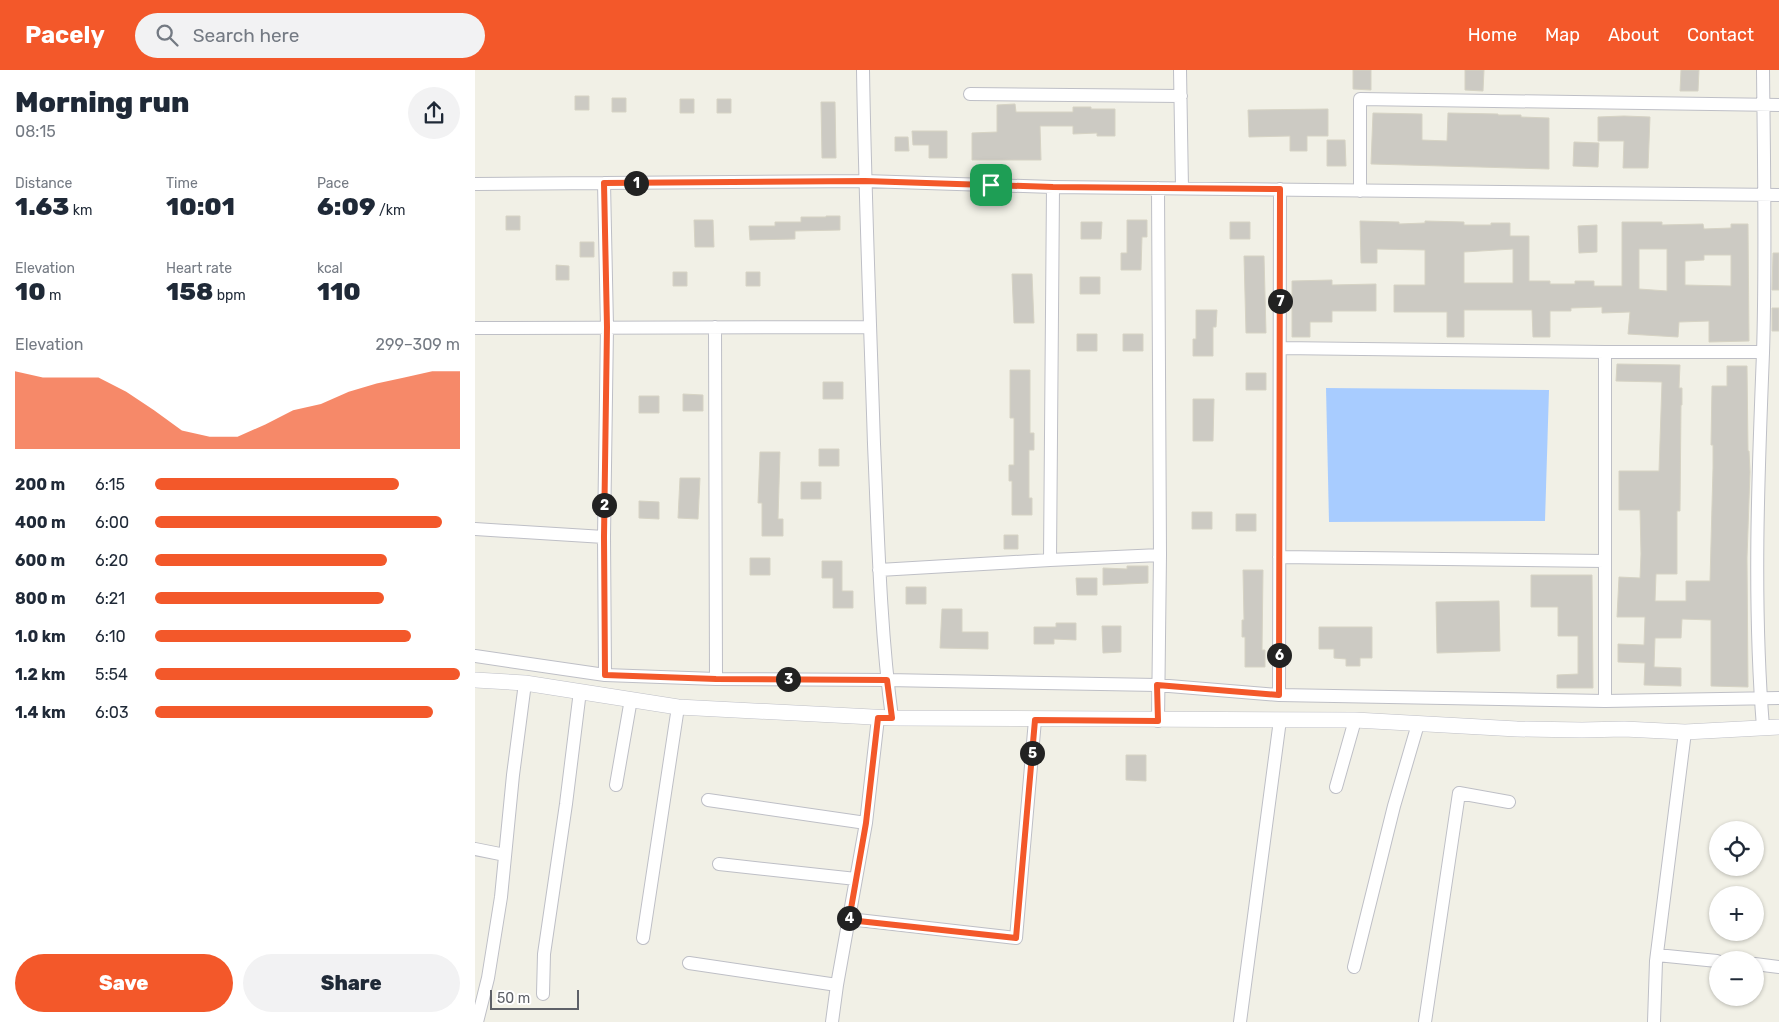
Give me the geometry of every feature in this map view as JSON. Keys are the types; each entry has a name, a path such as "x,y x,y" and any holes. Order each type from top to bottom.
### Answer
{"street":[{"path":"832,1022 885,718 887,680 879,570 865,181 863,70"},
{"path":"1180,70 1182,188"},
{"path":"1763,70 1765,195 1763,352 1758,460 1760,697 1763,727"},
{"path":"969,94 1181,96"},
{"path":"1360,191 1360,99 1779,105"},
{"path":"475,184 865,181 1053,187 1779,195"},
{"path":"604,183 607,327 604,537 605,675"},
{"path":"1050,560 1053,187"},
{"path":"1158,188 1160,555 1158,721"},
{"path":"1279,695 1280,189"},
{"path":"715,327 716,679"},
{"path":"475,328 870,327"},
{"path":"1280,348 1763,352"},
{"path":"1605,352 1605,701"},
{"path":"475,529 604,537"},
{"path":"879,570 1160,555"},
{"path":"1279,557 1605,561"},
{"path":"475,656 605,675 716,679 1157,685 1279,695 1605,701 1779,698"},
{"path":"475,680 525,683 678,707 885,718 1158,721 1355,720 1517,729 1624,729 1685,732 1779,727"},
{"path":"477,1022 479,1000 488,978 501,897 513,775 525,683"},
{"path":"543,994 544,954 580,691"},
{"path":"616,784 631,699"},
{"path":"643,938 678,707"},
{"path":"849,920 1016,938 1035,720"},
{"path":"1241,1022 1280,720"},
{"path":"1336,787 1355,720"},
{"path":"1354,967 1418,724"},
{"path":"1654,1022 1657,955 1685,732"},
{"path":"1425,1022 1459,793 1509,802"},
{"path":"708,800 866,823"},
{"path":"475,848 505,855"},
{"path":"719,864 856,879"},
{"path":"1657,955 1709,960"},
{"path":"689,962 837,986"},
{"path":"1764,965 1779,967"}],"water":[{"path":"1326,388 1549,390 1545,521 1329,522"}],"building":[{"path":"1353,70 1371,70 1371,90 1353,89"},
{"path":"1465,70 1484,70 1483,91 1465,90"},
{"path":"1681,70 1699,70 1698,91 1680,91"},
{"path":"575,96 589,96 589,110 575,110"},
{"path":"612,98 626,98 626,112 612,112"},
{"path":"680,99 694,99 694,113 680,113"},
{"path":"717,99 731,99 731,113 717,113"},
{"path":"821,102 835,102 836,158 822,158"},
{"path":"1015,104 1016,112 1073,112 1073,107 1115,109 1115,136 1097,136 1097,133 1073,134 1073,126 1040,126 1041,160 972,160 972,133 997,132 997,105"},
{"path":"1328,109 1328,136 1307,136 1307,151 1290,151 1290,136 1249,137 1248,110"},
{"path":"1373,113 1422,114 1422,140 1447,141 1448,113 1521,115 1521,117 1549,118 1549,169 1371,164"},
{"path":"1598,117 1650,117 1648,168 1623,168 1624,141 1598,141"},
{"path":"912,131 947,131 947,158 929,158 929,145 913,145"},
{"path":"895,137 908,137 909,151 895,151"},
{"path":"1327,140 1345,140 1346,166 1327,166"},
{"path":"1574,142 1599,143 1598,167 1573,166"},
{"path":"506,216 520,216 520,230 506,230"},
{"path":"840,216 840,230 795,231 795,239 750,240 749,226 775,226 775,222 801,222 801,217"},
{"path":"694,220 713,220 714,247 695,247"},
{"path":"1127,220 1147,220 1147,237 1142,237 1141,270 1121,270 1121,253 1127,253"},
{"path":"1360,221 1399,222 1399,224 1425,223 1425,221 1464,222 1464,225 1510,223 1510,236 1529,236 1529,281 1550,281 1550,284 1575,284 1575,281 1594,281 1594,286 1622,286 1622,222 1662,222 1662,225 1703,224 1704,229 1731,228 1731,224 1748,224 1749,341 1709,342 1709,321 1679,322 1678,337 1628,334 1630,312 1602,313 1602,307 1571,308 1571,311 1550,311 1550,337 1533,337 1532,310 1464,310 1464,337 1447,337 1447,312 1394,312 1394,285 1425,285 1425,250 1377,249 1377,263 1361,263","holes":["1513,249 1513,283 1464,283 1464,252","1639,249 1667,249 1667,291 1639,289","1704,255 1731,255 1731,286 1685,285 1685,261 1704,260"]},
{"path":"1081,222 1102,222 1101,239 1081,239"},
{"path":"1230,222 1250,222 1250,239 1230,239"},
{"path":"1597,225 1597,252 1579,253 1578,226"},
{"path":"580,242 594,242 594,257 580,257"},
{"path":"1773,253 1779,253 1779,290 1772,290"},
{"path":"1244,256 1264,256 1266,333 1246,333"},
{"path":"556,265 569,266 569,280 556,280"},
{"path":"673,272 687,272 687,286 673,286"},
{"path":"746,272 760,272 760,286 746,286"},
{"path":"1012,274 1032,274 1034,323 1014,323"},
{"path":"1080,277 1100,277 1100,294 1080,294"},
{"path":"1332,280 1332,285 1376,284 1376,311 1332,311 1332,322 1310,322 1310,337 1292,337 1292,281"},
{"path":"1772,308 1779,308 1779,331 1772,331"},
{"path":"1196,310 1217,310 1216,327 1213,327 1213,356 1193,356 1193,339 1196,339"},
{"path":"1077,334 1097,334 1097,351 1077,351"},
{"path":"1123,334 1143,334 1143,351 1123,351"},
{"path":"1617,364 1680,365 1679,388 1682,388 1682,405 1680,511 1677,511 1677,574 1656,574 1655,601 1686,601 1686,581 1710,581 1713,468 1713,445 1711,445 1712,386 1727,386 1727,366 1747,366 1750,472 1747,558 1748,687 1711,686 1711,620 1682,619 1681,638 1655,638 1654,667 1681,668 1681,686 1644,685 1645,663 1618,662 1618,644 1644,645 1645,617 1617,617 1619,577 1640,578 1641,554 1640,510 1619,510 1619,471 1659,471 1662,382 1616,381"},
{"path":"1010,370 1030,370 1030,433 1034,433 1034,450 1029,450 1029,498 1032,498 1032,515 1012,515 1012,481 1009,481 1009,465 1014,465 1014,418 1010,418"},
{"path":"1246,373 1266,373 1266,390 1246,390"},
{"path":"823,382 843,382 843,399 823,399"},
{"path":"683,394 703,395 703,411 683,411"},
{"path":"639,396 659,396 659,413 639,413"},
{"path":"1193,399 1214,399 1213,441 1193,441"},
{"path":"819,449 839,449 839,466 819,466"},
{"path":"760,452 780,452 778,519 783,519 783,536 762,536 762,503 758,503"},
{"path":"680,478 700,478 698,519 678,518"},
{"path":"801,482 821,482 821,499 801,499"},
{"path":"639,501 659,502 659,519 639,518"},
{"path":"1192,512 1212,512 1212,529 1192,529"},
{"path":"1236,514 1256,514 1256,531 1236,531"},
{"path":"1004,535 1018,535 1018,549 1004,549"},
{"path":"750,558 770,558 770,575 750,575"},
{"path":"822,561 842,561 842,591 853,591 853,608 833,608 833,578 822,578"},
{"path":"1127,566 1148,566 1148,583 1103,585 1103,568 1127,569"},
{"path":"1243,570 1263,570 1262,650 1265,650 1265,667 1245,667 1245,637 1242,637 1242,620 1244,620"},
{"path":"1531,575 1592,575 1593,688 1557,688 1557,675 1578,674 1578,636 1558,636 1558,607 1531,607"},
{"path":"1076,578 1097,578 1097,595 1077,595"},
{"path":"906,587 926,587 926,604 906,604"},
{"path":"1499,601 1500,651 1437,653 1436,602"},
{"path":"942,609 962,609 962,632 988,632 988,649 940,648"},
{"path":"1056,623 1076,623 1076,640 1054,639 1054,644 1034,644 1034,627 1056,627"},
{"path":"1102,626 1121,626 1121,652 1103,653"},
{"path":"1319,627 1372,627 1372,658 1360,658 1360,666 1346,666 1346,659 1334,658 1334,649 1319,649"},
{"path":"1126,755 1146,755 1146,781 1126,780"}],"route":[{"path":"865,181 991,185 1280,189 1279,695 1157,685 1158,721 1035,720 1016,938 849,920 866,823 878,718 892,718 887,680 716,679 605,675 604,537 607,327 604,183 865,181"}]}
